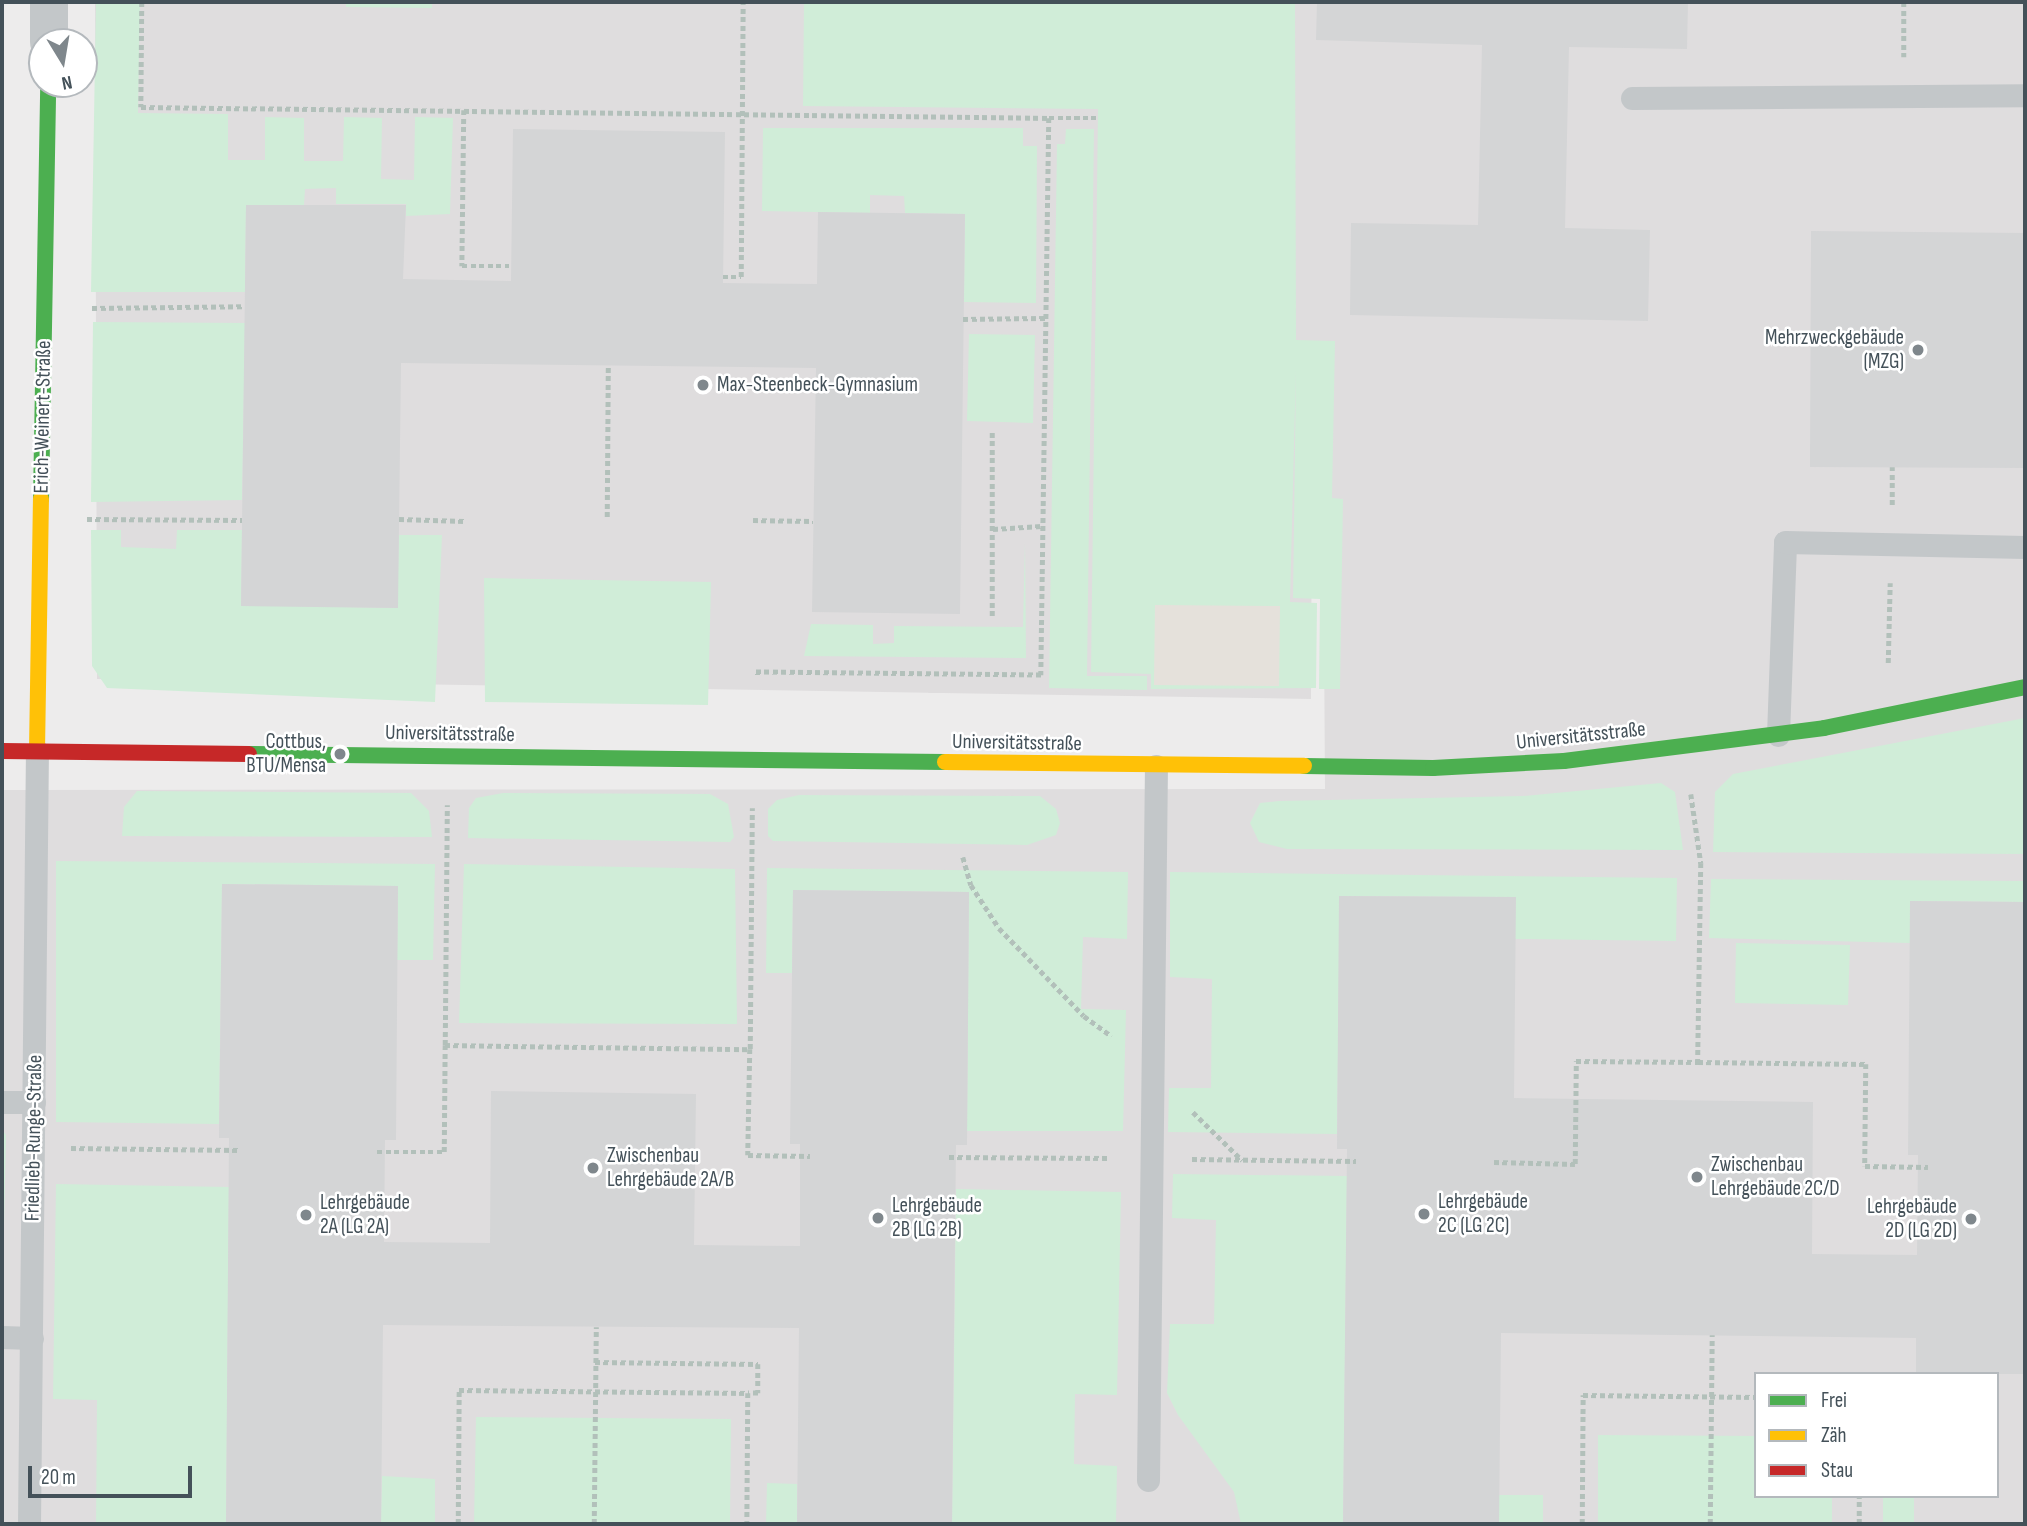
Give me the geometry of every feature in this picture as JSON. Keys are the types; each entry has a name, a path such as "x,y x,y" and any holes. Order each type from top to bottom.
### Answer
{"street":[{"path":"49,2 49,28"},
{"name":"Erich-Weinert-Straße","path":"37,751 48,98"},
{"name":"Universitätsstraße","path":"2,751 1433,768 1564,761 1778,734 2025,687"}],"lane":[{"path":"1632,98 2025,95"},
{"path":"1778,734 1785,542 2025,547"},
{"name":"Friedlieb-Runge-Straße","path":"29,1524 37,751"},
{"path":"1148,1480 1150,1071 1156,766"},
{"path":"2,1102 34,1102"},
{"path":"2,1337 32,1338"}],"path":[{"path":"142,2 141,107 1098,118"},
{"path":"723,277 741,277 744,2"},
{"path":"1903,2 1904,96"},
{"path":"464,110 462,266 511,265"},
{"path":"752,672 1041,675 1049,118"},
{"path":"80,308 245,306"},
{"path":"963,319 1047,318"},
{"path":"607,517 608,366"},
{"path":"992,431 992,616"},
{"path":"79,519 242,520"},
{"path":"399,519 464,521"},
{"path":"753,520 813,521"},
{"path":"993,528 1042,526"},
{"path":"1684,746 1701,863 1698,1062"},
{"path":"377,1152 444,1152 447,849"},
{"path":"752,853 748,1155 810,1156"},
{"path":"963,857 971,885 999,928 1084,1016 1150,1071 1242,1160"},
{"path":"445,1045 750,1049"},
{"path":"1494,1162 1575,1164 1576,1061 1698,1062 1866,1064 1865,1166 1928,1167"},
{"path":"33,1148 238,1150"},
{"path":"594,1524 596,1327"},
{"path":"1710,1524 1712,1335"},
{"path":"458,1524 459,1390 758,1393 758,1364 595,1362"},
{"path":"747,1524 748,1394"},
{"path":"1582,1524 1583,1395 1754,1397"},
{"path":"1858,1524 1859,1498"}],"shaded area":[{"path":"95,2 2025,2 2025,1524 2,1524 2,790 1325,789 1323,475 1312,474 1311,699 97,679 95,98 98,98 98,28 95,28"}],"green space":[{"path":"96,2 140,2 138,113 228,114 228,160 265,160 265,117 304,118 304,161 343,161 344,117 382,118 381,179 414,180 415,117 453,118 450,214 406,216 406,204 336,204 336,188 305,189 304,205 246,205 245,292 91,292 94,98 98,98 98,28 96,28"},
{"path":"346,2 432,2 432,8 346,7"},
{"path":"804,2 1295,2 1296,340 1335,341 1332,498 1343,499 1340,689 1319,689 1320,599 1293,598 1296,369 1290,602 1317,603 1316,688 1151,689 1151,674 1091,672 1098,109 803,106"},
{"path":"763,128 1023,128 1023,146 1037,146 1036,303 964,302 965,214 905,213 904,196 870,195 870,213 762,211"},
{"path":"1066,129 1094,129 1087,676 1147,676 1147,690 1049,688 1057,144 1065,144"},
{"path":"93,322 245,323 242,500 91,502"},
{"path":"969,334 1035,335 1033,423 967,421"},
{"path":"91,530 121,530 121,547 176,549 177,530 242,530 241,605 397,608 399,535 442,535 435,702 107,688 92,666"},
{"path":"1025,542 1026,658 804,656 811,624 873,625 873,644 894,643 894,626 1023,627"},
{"path":"484,578 711,582 708,705 485,702"},
{"path":"2025,718 2025,854 1713,852 1715,792 1733,774"},
{"path":"1661,783 1675,792 1683,850 1287,849 1259,842 1250,823 1260,803 1279,801 1523,796"},
{"path":"137,791 411,793 429,811 432,837 122,836 124,807"},
{"path":"503,793 710,794 728,804 734,837 730,842 468,838 469,808 476,798"},
{"path":"799,795 1040,796 1056,809 1060,823 1056,835 1027,845 773,841 768,836 768,809 777,800"},
{"path":"56,861 435,864 433,960 397,960 398,886 222,884 219,1124 56,1122"},
{"path":"464,864 735,869 737,1024 459,1023"},
{"path":"767,868 1128,872 1127,939 1083,937 1081,1009 1126,1010 1123,1131 967,1131 969,892 793,890 792,973 766,973"},
{"path":"1170,872 1677,878 1676,941 1515,939 1515,897 1340,896 1337,1134 1168,1132 1169,1088 1211,1088 1212,979 1170,977"},
{"path":"1711,879 2025,881 2025,902 1910,901 1910,943 1709,938"},
{"path":"1736,943 1850,945 1848,1005 1735,1003"},
{"path":"2,1129 6,1135 2,1318"},
{"path":"1173,1174 1347,1176 1343,1524 1241,1524 1234,1492 1178,1415 1167,1393 1170,1324 1214,1324 1216,1220 1172,1218"},
{"path":"56,1184 229,1187 226,1524 96,1524 97,1400 53,1399"},
{"path":"956,1189 1121,1192 1117,1395 1075,1394 1074,1464 1117,1466 1116,1524 952,1524"},
{"path":"476,1417 731,1419 730,1524 474,1524"},
{"path":"1598,1435 1754,1436 1754,1498 1832,1498 1832,1524 1598,1524"},
{"path":"382,1476 435,1479 435,1524 381,1524"},
{"path":"767,1483 797,1484 797,1524 766,1524"},
{"path":"1499,1495 1543,1495 1543,1524 1499,1524"},
{"path":"1883,1498 1914,1498 1914,1524 1883,1524"}],"sand":[{"path":"1155,605 1280,606 1279,686 1154,685"}],"building":[{"path":"1317,2 1688,2 1687,49 1569,47 1565,228 1650,230 1648,321 1350,315 1351,223 1478,225 1482,45 1316,40"},
{"path":"513,129 725,132 723,283 817,284 818,212 965,214 960,614 812,612 816,368 401,363 398,608 241,606 246,205 406,205 403,279 511,281"},
{"name":"Mehrzweckgebäude (MZG)","path":"1811,231 2025,233 2025,468 1810,467"},
{"path":"222,884 398,886 396,1140 385,1140 384,1242 490,1243 491,1091 696,1094 694,1245 800,1246 800,1144 790,1144 793,890 969,892 967,1145 956,1145 952,1524 797,1524 799,1328 383,1325 381,1524 226,1524 229,1138 219,1138"},
{"path":"1339,896 1516,897 1514,1098 1813,1102 1812,1254 1917,1255 1918,1155 1908,1155 1910,901 2025,902 2025,1374 1916,1372 1916,1338 1501,1333 1499,1524 1343,1524 1347,1149 1337,1149"}],"traffic: fast":[{"path":"41,499 48,98"},
{"path":"1304,766 1433,768 1564,761 1824,728 2025,687"},
{"path":"249,754 945,762"}],"traffic: slow":[{"path":"37,751 41,499"},
{"path":"945,762 1304,766"}],"traffic: jam":[{"path":"2,751 249,754"}],"place":[{"name":"Mehrzweckgebäude (MZG)","path":"1918,350"},
{"name":"Max-Steenbeck-Gymnasium","path":"703,385"},
{"name":"Cottbus, BTU/Mensa","path":"340,754"},
{"name":"Zwischenbau Lehrgebäude 2A/B","path":"593,1168"},
{"name":"Zwischenbau Lehrgebäude 2C/D","path":"1697,1177"},
{"name":"Lehrgebäude 2C (LG 2C)","path":"1424,1214"},
{"name":"Lehrgebäude 2A (LG 2A)","path":"306,1215"},
{"name":"Lehrgebäude 2B (LG 2B)","path":"878,1218"},
{"name":"Lehrgebäude 2D (LG 2D)","path":"1971,1219"}]}
